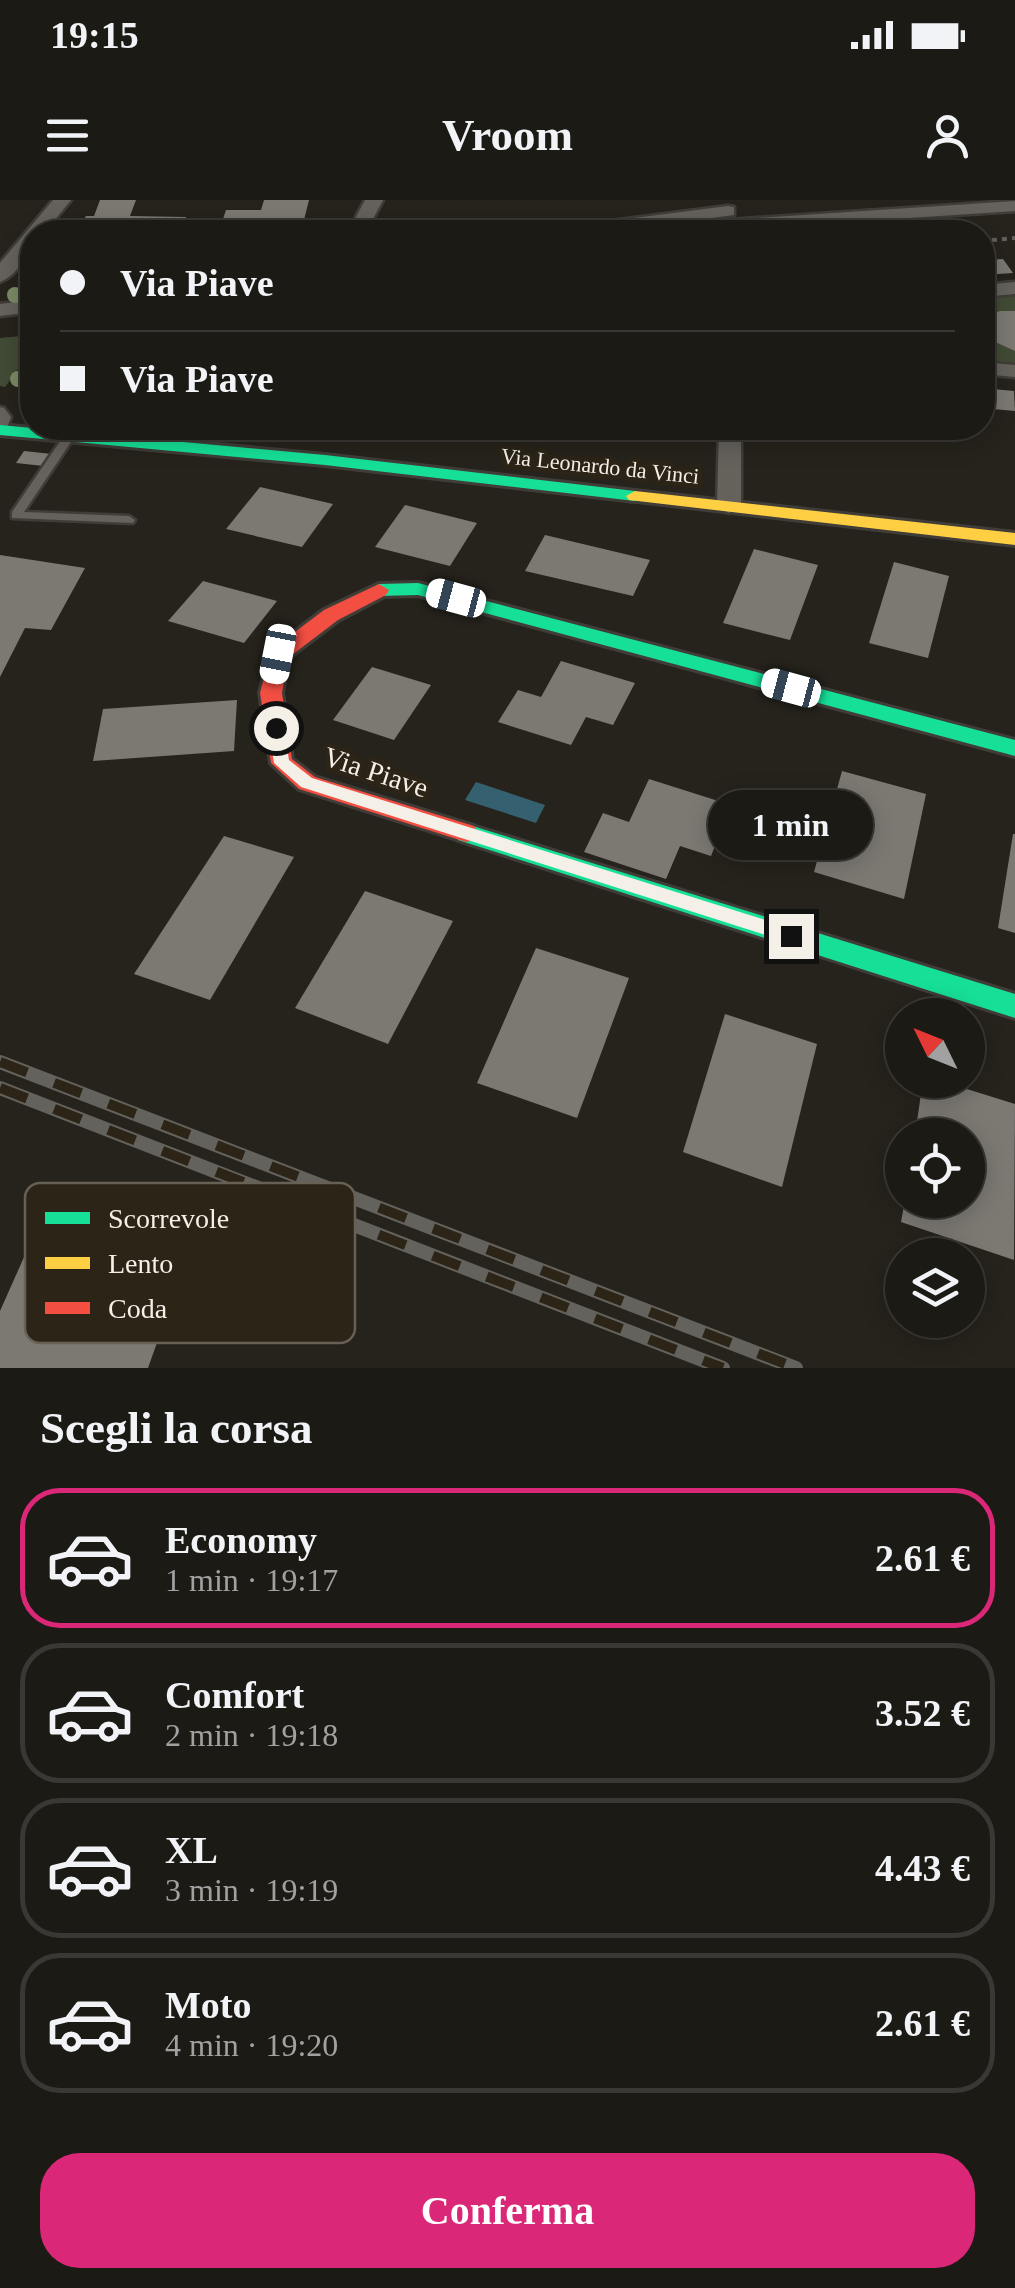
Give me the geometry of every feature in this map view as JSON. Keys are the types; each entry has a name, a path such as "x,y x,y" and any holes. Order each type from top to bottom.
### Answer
{"street":[{"path":"46,220 62,200"},
{"path":"697,220 937,200"},
{"path":"728,217 1015,206"},
{"path":"0,276 20,251"},
{"name":"Via Leonardo da Vinci","path":"112,440 729,496 1015,516"},
{"name":"Via Leonardo da Vinci","path":"301,440 729,496 1015,539"},
{"path":"729,496 730,440"},
{"name":"Via Piave","path":"1015,748 418,589 383,588 331,615 278,654 271,693 282,763 307,782 1015,1006"}],"lane":[{"path":"0,409 5,417 1,435"},
{"path":"66,440 16,515 129,520"}],"green space":[{"path":"1015,295 1015,364 995,362 995,297"},
{"path":"20,336 20,366 5,387 0,386 0,338"}],"water":[{"path":"476,782 545,805 536,823 465,800"}],"building":[{"path":"100,200 136,200 130,216 186,217 84,220 94,216"},
{"path":"264,200 309,200 304,220 223,220 226,210 261,210"},
{"path":"995,259 1003,259 1013,273 995,274"},
{"path":"1015,311 1015,351 995,342 995,313"},
{"path":"995,389 1014,391 1015,411 995,409"},
{"path":"24,451 52,454 44,466 16,463"},
{"path":"260,487 333,504 302,547 226,529"},
{"path":"405,505 477,523 450,566 375,547"},
{"path":"545,535 650,560 633,596 525,571"},
{"path":"754,549 818,565 790,640 723,623"},
{"path":"0,555 85,568 51,630 25,628 0,677"},
{"path":"894,562 949,576 928,658 869,643"},
{"path":"203,581 277,601 244,643 168,621"},
{"path":"561,661 635,683 613,725 586,717 571,745 498,722 518,690 541,697"},
{"path":"372,667 431,685 394,740 333,720"},
{"path":"237,700 234,751 93,761 103,709"},
{"path":"842,771 926,794 904,899 814,872"},
{"path":"649,779 731,805 711,856 680,846 666,879 584,852 603,813 629,822"},
{"path":"1015,834 1015,933 998,928"},
{"path":"224,836 294,857 210,1000 134,974"},
{"path":"365,891 453,921 388,1044 295,1008"},
{"path":"536,948 629,978 577,1118 477,1083"},
{"path":"725,1014 817,1044 782,1187 683,1152"},
{"path":"985,1095 1015,1104 1014,1260 985,1250 985,1238 949,1238 901,1222 902,1218 985,1218 985,1118 917,1118 920,1098 985,1098"},
{"path":"25,1255 25,1343 157,1343 148,1368 0,1368 0,1311"}],"railway":[{"path":"0,1062 315,1183"},
{"path":"0,1088 245,1183"},
{"path":"355,1198 796,1368"},
{"path":"355,1225 723,1368"}],"traffic: fast":[{"path":"0,430 20,432"},
{"path":"108,440 325,460 635,496"},
{"path":"379,590 418,589 1015,748"},
{"path":"466,833 1015,1006"}],"traffic: slow":[{"path":"635,496 1015,539"}],"traffic: jam":[{"path":"379,590 331,615 278,655 271,693 282,763 307,783 466,833"}],"route":[{"path":"276,728 282,763 307,782 791,936"}]}
